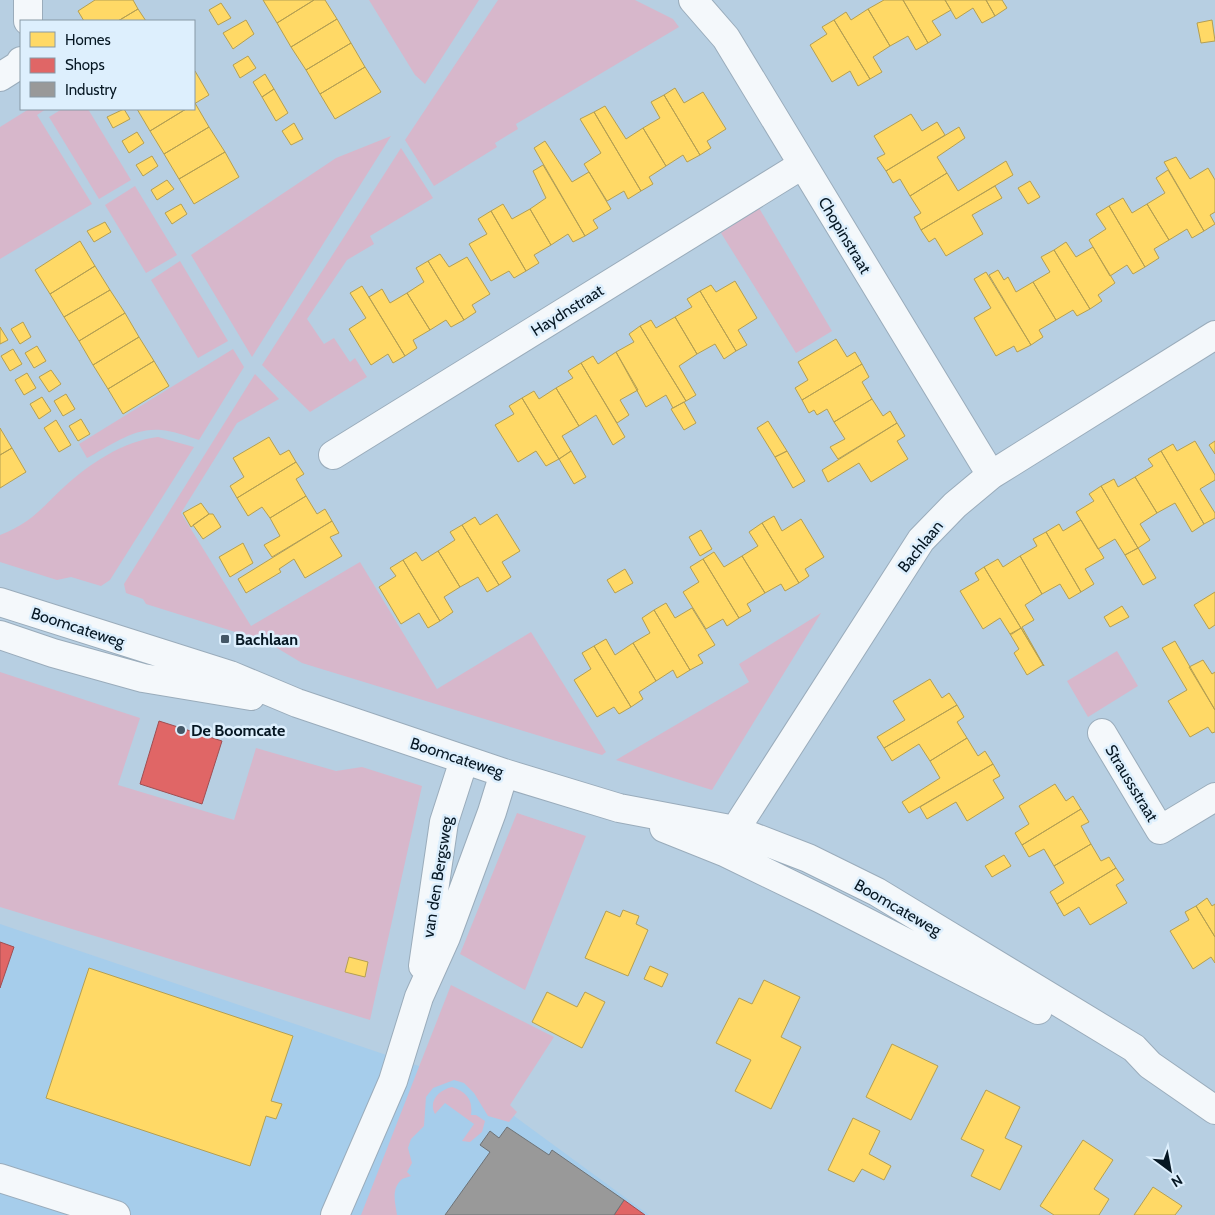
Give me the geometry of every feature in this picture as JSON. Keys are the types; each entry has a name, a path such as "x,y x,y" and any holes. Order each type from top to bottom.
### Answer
{"street":[{"path":"28,0 28,20"},
{"name":"Chopinstraat","path":"708,4 726,38 802,165 991,475"},
{"path":"0,77 20,62"},
{"name":"Haydnstraat","path":"333,455 802,165"},
{"name":"Bachlaan","path":"729,841 921,540 954,506 991,475 1215,335"},
{"name":"Boomcateweg","path":"0,602 230,675 297,703 464,760 729,841 808,858 876,892 1134,1048 1150,1064 1215,1110"},
{"name":"Boomcateweg","path":"0,635 53,653 143,678 297,703"},
{"name":"Straussstraat","path":"1102,732 1160,830 1215,797"},
{"name":"van den Bergsweg","path":"419,997 444,822 464,760"},
{"name":"van den Bergsweg","path":"335,1215 393,1081 419,997 446,937 492,812 504,772"},
{"path":"0,1178 116,1215"}],"shaded area":[{"path":"369,0 479,0 425,84 415,75"},
{"path":"498,0 635,0 673,19 679,27 516,124 518,129 495,143 497,147 434,186 405,140"},
{"path":"27,110 44,110 37,115 92,204 0,259 0,127"},
{"path":"60,110 89,110 131,180 99,199 49,117"},
{"path":"391,136 252,357 191,255 336,158"},
{"path":"401,148 433,198 370,236 374,244 347,260 307,319 324,344 334,338 350,362 355,358 367,377 310,412 262,365"},
{"path":"135,186 177,255 146,273 105,205"},
{"path":"759,208 832,331 796,353 721,233"},
{"path":"180,261 228,341 198,358 151,280"},
{"path":"233,349 244,367 199,440 170,431 141,431 123,438 87,458 79,444"},
{"path":"255,374 279,399 237,423 181,513 251,626 360,562 437,689 531,632 606,752 602,755 302,663 267,642 146,604 143,599 126,593 124,584"},
{"path":"158,437 194,447 110,580 101,586 71,577 57,580 0,562 0,535 28,520 74,478 107,455 132,443"},
{"path":"821,613 712,790 616,760 749,682 739,664"},
{"path":"1117,651 1138,686 1088,717 1067,681"},
{"path":"0,672 140,718 118,785 234,820 256,748 336,771 362,767 422,786 370,1020 0,907"},
{"path":"517,813 586,836 525,990 460,954"},
{"path":"0,924 469,1083 649,1215 0,1215"},
{"path":"451,985 554,1037 510,1105 517,1112 509,1122 488,1116 474,1093 464,1083 454,1080 433,1088 426,1097 424,1126 411,1139 408,1148 412,1163 407,1172 411,1176 402,1179 396,1187 397,1215 361,1215"},
{"path":"452,1087 462,1091 468,1097 471,1105 471,1115 476,1115 485,1121 482,1132 470,1142 462,1141 474,1124 445,1103 435,1114 433,1109 434,1101 439,1093"}],"building: Homes":[{"path":"95,0 133,0 138,9 120,20 83,20 78,11"},
{"path":"263,0 314,0 277,23"},
{"path":"314,0 325,0 337,19 291,47 277,23"},
{"path":"884,0 903,0 928,43 916,50 908,36 890,46 868,9"},
{"path":"903,0 945,0 951,10 932,21 941,35 928,43"},
{"path":"945,0 986,0 995,16 982,23 973,8 956,19"},
{"path":"986,0 1002,0 1007,8 995,16"},
{"path":"221,3 231,18 218,25 209,10"},
{"path":"138,9 145,20 120,20"},
{"path":"868,9 890,46 873,57 882,72 870,79 834,20 846,12 851,20"},
{"path":"337,19 351,43 306,70 291,47"},
{"path":"246,20 254,34 233,49 223,33"},
{"path":"834,20 870,79 858,86 850,71 832,82 810,45 827,34 822,27"},
{"path":"1212,20 1215,41 1201,43 1197,23"},
{"path":"351,43 365,67 320,94 306,70"},
{"path":"248,56 256,68 240,78 233,65"},
{"path":"365,67 381,92 335,119 320,94"},
{"path":"195,71 209,95 195,103"},
{"path":"265,74 274,89 262,97 253,82"},
{"path":"675,88 684,103 703,92 726,129 707,141 711,148 700,155 664,95"},
{"path":"274,89 288,113 276,121 262,97"},
{"path":"664,95 700,155 687,162 683,155 666,166 643,128 660,118 651,102"},
{"path":"195,103 209,127 164,154 150,131 184,110 195,110"},
{"path":"605,106 626,139 643,128 666,166 649,177 653,184 641,191 594,112"},
{"path":"125,110 130,119 113,128 107,117"},
{"path":"138,110 184,110 150,131"},
{"path":"594,112 641,191 628,199 624,191 607,201 584,164 601,153 580,119"},
{"path":"911,114 922,131 937,122 945,135 886,171 877,158 885,154 874,136"},
{"path":"294,123 303,139 291,145 282,131"},
{"path":"209,127 225,152 179,179 164,154"},
{"path":"959,127 965,138 937,157 947,173 910,196 900,179 893,183 886,171"},
{"path":"137,132 144,143 129,153 122,141"},
{"path":"545,141 572,182 589,172 611,209 593,220 598,228 585,236 534,148"},
{"path":"225,152 239,177 194,204 179,179"},
{"path":"152,156 158,166 143,176 136,165"},
{"path":"1176,157 1190,179 1208,168 1215,180 1215,212 1210,215 1215,224 1204,231 1164,162"},
{"path":"1006,161 1013,175 921,230 914,217 921,213 910,196 947,173 958,191"},
{"path":"543,165 585,236 573,242 568,234 551,245 530,209 546,198 533,171"},
{"path":"1168,170 1204,231 1192,238 1187,229 1169,240 1147,204 1165,193 1156,178"},
{"path":"167,180 174,189 157,200 151,190"},
{"path":"1030,181 1040,197 1028,204 1018,188"},
{"path":"995,186 1002,198 972,215 983,234 946,256 935,238 929,242 921,230"},
{"path":"1123,198 1132,213 1147,204 1169,240 1154,249 1159,258 1145,267 1109,206"},
{"path":"181,204 187,214 172,224 165,213"},
{"path":"503,204 512,219 530,209 551,245 534,255 539,263 526,271 491,211"},
{"path":"1109,206 1145,267 1133,274 1127,265 1110,276 1089,240 1106,229 1096,214"},
{"path":"491,211 526,271 514,278 509,271 491,281 469,244 487,234 478,219"},
{"path":"105,222 111,232 94,242 87,231"},
{"path":"80,241 95,266 50,294 35,270"},
{"path":"1066,242 1076,257 1093,247 1115,283 1098,295 1102,301 1090,309 1054,250"},
{"path":"1054,250 1090,309 1077,316 1073,310 1056,320 1033,282 1050,272 1041,257"},
{"path":"440,254 449,267 467,257 490,294 472,305 476,312 464,320 428,261"},
{"path":"428,261 464,320 451,327 446,320 430,330 407,293 424,282 416,268"},
{"path":"95,266 110,290 64,317 50,294"},
{"path":"998,270 1004,280 1008,277 1016,292 1033,282 1056,320 1039,330 1043,337 1031,345 989,275"},
{"path":"986,272 1031,345 1017,352 1014,346 996,356 974,318 991,308 974,279"},
{"path":"735,281 757,318 738,330 747,345 736,351 700,291 711,285 716,292"},
{"path":"362,286 405,356 393,363 388,354 371,365 349,329 366,318 350,293"},
{"path":"382,289 390,303 407,293 430,330 413,340 417,348 405,356 369,297"},
{"path":"110,290 125,313 79,341 64,317"},
{"path":"700,291 736,351 724,359 715,344 697,354 675,317 692,307 687,299"},
{"path":"125,313 139,337 93,365 79,341"},
{"path":"675,317 697,354 679,366 696,395 686,401 640,326 651,320 656,328"},
{"path":"23,322 31,337 20,344 11,329"},
{"path":"640,326 686,401 673,408 666,395 646,407 616,352 634,342 629,334"},
{"path":"0,327 8,340 0,344"},
{"path":"139,337 154,361 108,389 93,365"},
{"path":"836,339 847,357 855,352 862,364 802,400 795,388 808,380 798,362"},
{"path":"37,346 46,361 34,368 25,353"},
{"path":"13,349 22,364 10,371 1,356"},
{"path":"616,352 638,390 620,400 629,415 617,423 581,363 593,356 598,364"},
{"path":"154,361 169,386 123,414 108,389"},
{"path":"581,363 625,437 613,445 596,415 579,426 556,388 573,378 568,371"},
{"path":"862,364 869,377 862,382 872,399 834,422 827,409 817,415 814,410 809,413 802,400"},
{"path":"51,370 61,384 49,392 39,377"},
{"path":"27,373 36,388 24,395 15,380"},
{"path":"556,388 579,426 562,436 571,451 559,459 522,398 534,391 539,399"},
{"path":"66,394 75,409 63,416 54,401"},
{"path":"42,397 51,411 39,419 30,404"},
{"path":"522,398 559,459 546,466 536,451 518,462 495,425 514,414 509,406"},
{"path":"872,399 883,416 890,411 897,423 838,459 830,447 845,439 834,422"},
{"path":"684,402 696,423 684,430 671,409"},
{"path":"81,419 90,434 78,441 69,426"},
{"path":"56,420 71,445 59,452 44,428"},
{"path":"768,421 787,451 775,457 757,428"},
{"path":"897,423 905,436 897,441 908,459 871,482 859,463 828,482 822,470"},
{"path":"0,428 12,448 0,455"},
{"path":"269,437 280,455 289,450 296,462 237,498 230,486 244,477 233,458"},
{"path":"1195,441 1215,475 1215,480 1200,489 1215,513 1215,518 1204,524 1161,451 1173,444 1177,451"},
{"path":"1215,441 1215,454 1209,445"},
{"path":"12,448 26,472 0,488 0,455"},
{"path":"571,451 586,477 574,484 559,459"},
{"path":"787,451 805,481 793,488 775,457"},
{"path":"1161,451 1204,524 1192,532 1175,503 1157,513 1135,477 1153,466 1148,459"},
{"path":"296,462 304,474 296,479 306,496 270,518 262,507 248,516 237,498"},
{"path":"1135,477 1157,513 1140,524 1150,540 1138,548 1101,486 1114,479 1118,487"},
{"path":"1101,486 1138,548 1125,555 1115,539 1098,549 1076,512 1094,501 1089,494"},
{"path":"306,496 317,514 325,509 332,521 272,557 264,545 280,536 270,518"},
{"path":"201,503 209,514 191,527 183,513"},
{"path":"209,514 213,514 221,527 203,539 193,525"},
{"path":"497,514 520,551 502,562 511,577 499,585 462,525 475,517 480,525"},
{"path":"774,516 782,531 801,519 824,557 805,569 809,576 799,583 762,523"},
{"path":"1081,520 1104,558 1085,569 1094,584 1081,592 1046,532 1059,524 1063,531"},
{"path":"332,521 339,533 330,537 342,556 305,578 294,559 279,569 281,572 246,593 238,579"},
{"path":"762,523 799,583 785,591 781,584 765,593 742,556 758,546 749,532"},
{"path":"462,525 499,585 487,592 478,577 460,587 438,551 455,540 450,532"},
{"path":"701,530 712,549 700,556 689,537"},
{"path":"1046,532 1081,592 1069,599 1060,584 1042,594 1020,556 1037,546 1033,539"},
{"path":"243,543 253,563 230,577 219,557"},
{"path":"1138,548 1156,578 1143,585 1125,555"},
{"path":"438,551 460,587 444,597 453,612 440,621 403,560 416,552 422,561"},
{"path":"714,552 724,567 742,556 765,593 747,604 751,611 739,618 703,559"},
{"path":"1020,556 1042,594 1025,605 1034,620 1022,627 1044,666 984,567 998,559 1003,567"},
{"path":"703,559 739,618 727,626 723,619 706,629 683,592 699,582 690,567"},
{"path":"403,560 440,621 428,628 419,613 401,624 379,587 396,576 390,568"},
{"path":"984,567 1021,628 1012,634 1010,634 1000,618 983,629 960,591 979,580 975,573"},
{"path":"625,569 633,583 615,593 607,580"},
{"path":"1215,592 1215,625 1209,629 1194,605"},
{"path":"666,603 675,618 692,608 715,645 698,655 703,663 690,670 654,610"},
{"path":"1122,606 1129,617 1110,627 1104,617"},
{"path":"654,610 690,670 677,678 673,670 656,681 633,643 650,633 642,618"},
{"path":"1021,628 1043,665 1027,675 1014,653 1019,649 1010,634"},
{"path":"606,639 615,655 633,643 656,681 639,692 643,699 631,707 594,646"},
{"path":"1175,641 1215,710 1215,732 1212,733 1208,727 1190,737 1168,701 1187,690 1162,648"},
{"path":"594,646 631,707 619,714 614,707 597,717 574,680 591,669 582,653"},
{"path":"1203,660 1212,674 1215,672 1215,710 1189,667"},
{"path":"930,679 942,698 949,693 957,705 884,748 877,737 905,720 893,701"},
{"path":"957,705 964,717 957,722 967,738 930,761 919,744 892,761 884,748"},
{"path":"967,738 978,756 985,751 993,764 909,813 902,802 940,778 930,761"},
{"path":"993,764 1000,776 993,780 1004,798 967,821 956,802 927,819 920,807"},
{"path":"1055,784 1066,801 1073,796 1081,809 1022,845 1015,833 1029,824 1019,806"},
{"path":"1081,809 1089,822 1081,826 1091,844 1054,866 1044,849 1029,857 1022,845"},
{"path":"1091,844 1101,861 1109,857 1116,868 1057,904 1050,892 1064,883 1054,866"},
{"path":"1004,855 1011,866 992,877 985,866"},
{"path":"1116,868 1124,880 1116,885 1127,903 1090,925 1079,907 1064,916 1057,904"},
{"path":"1207,898 1212,906 1215,904 1215,937 1196,906"},
{"path":"1196,906 1215,937 1215,963 1211,957 1193,969 1170,931 1189,920 1185,912"},
{"path":"623,910 639,916 636,924 648,930 628,976 585,958 606,911 620,917"},
{"path":"349,957 368,962 365,977 345,972"},
{"path":"650,966 668,974 662,987 644,979"},
{"path":"89,968 293,1036 271,1101 282,1104 276,1119 266,1116 250,1166 46,1098"},
{"path":"764,980 800,997 781,1037 801,1047 771,1109 735,1091 751,1060 716,1043 739,998 752,1004"},
{"path":"547,992 577,1007 585,992 605,1002 582,1048 532,1022"},
{"path":"892,1044 938,1066 911,1120 866,1097"},
{"path":"986,1090 1020,1107 1005,1138 1022,1146 1000,1190 971,1176 984,1150 961,1139"},
{"path":"853,1118 880,1131 869,1154 891,1166 884,1180 862,1169 854,1182 828,1170"},
{"path":"1083,1140 1113,1160 1094,1189 1109,1199 1099,1215 1054,1215 1040,1206"},
{"path":"1153,1187 1182,1206 1175,1215 1134,1215"}],"building: Shops":[{"path":"159,721 222,741 202,804 140,784"},
{"path":"0,942 14,947 0,988"},
{"path":"624,1200 645,1215 614,1215"}],"building: Industry":[{"path":"507,1127 549,1155 552,1150 624,1200 614,1215 445,1215 490,1152 480,1145 490,1131 499,1138"}],"place":[{"name":"Bachlaan","path":"225,639"},
{"name":"De Boomcate","path":"181,730"}]}
